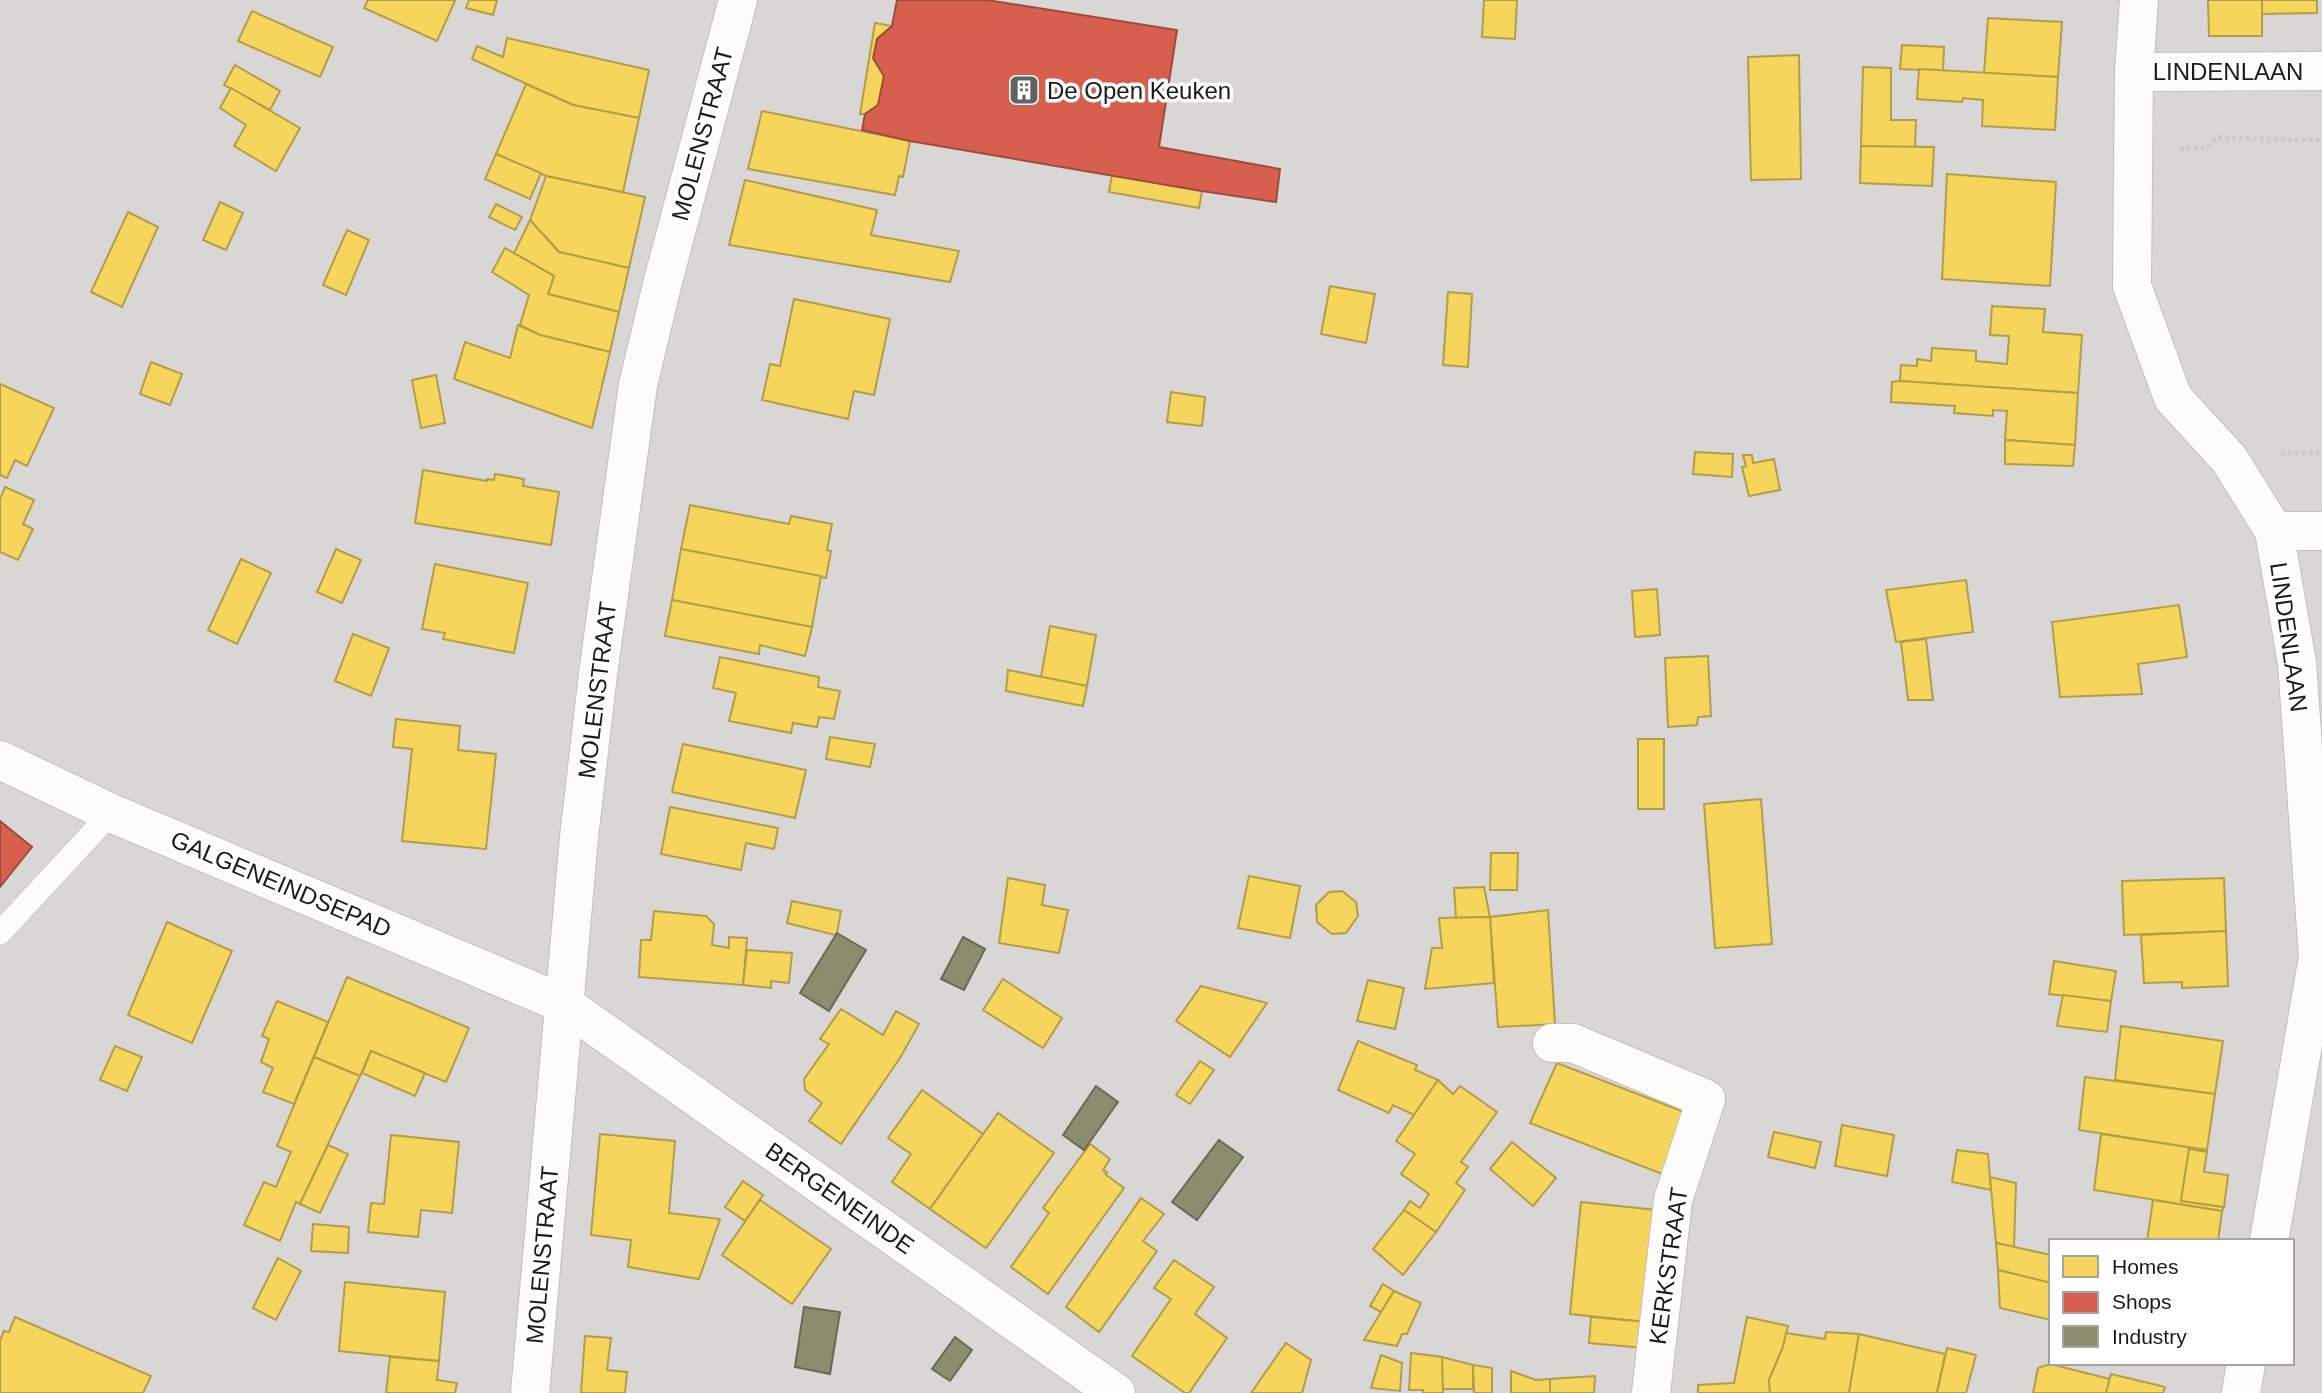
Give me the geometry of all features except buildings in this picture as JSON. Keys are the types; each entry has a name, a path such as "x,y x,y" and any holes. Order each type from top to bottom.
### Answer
{"street":[{"name":"MOLENSTRAAT","path":"530,1393 564,1004 598,674 638,385 738,0"},
{"name":"LINDENLAAN","path":"2139,0 2134,72 2132,286 2173,398 2229,458 2274,531 2297,663 2318,957 2269,1239"},
{"name":"LINDENLAAN","path":"2134,72 2322,71"},
{"path":"2274,531 2322,531"},
{"name":"GALGENEINDSEPAD","path":"0,760 111,813 564,1004"},
{"name":"BERGENEINDE","path":"564,1004 1116,1393"},
{"name":"KERKSTRAAT","path":"1552,1043 1573,1043 1706,1099 1673,1200 1651,1393"},
{"path":"2241,1393 2246,1365"}],"lane":[{"path":"0,933 111,813"}],"path":[{"path":"2178,162 2178,149 2206,148 2217,138 2322,139"}],"shaded area":[{"path":"0,0 2322,0 2322,1393 0,1393"}],"place":[{"name":"De Open Keuken","path":"1024,90"}]}
